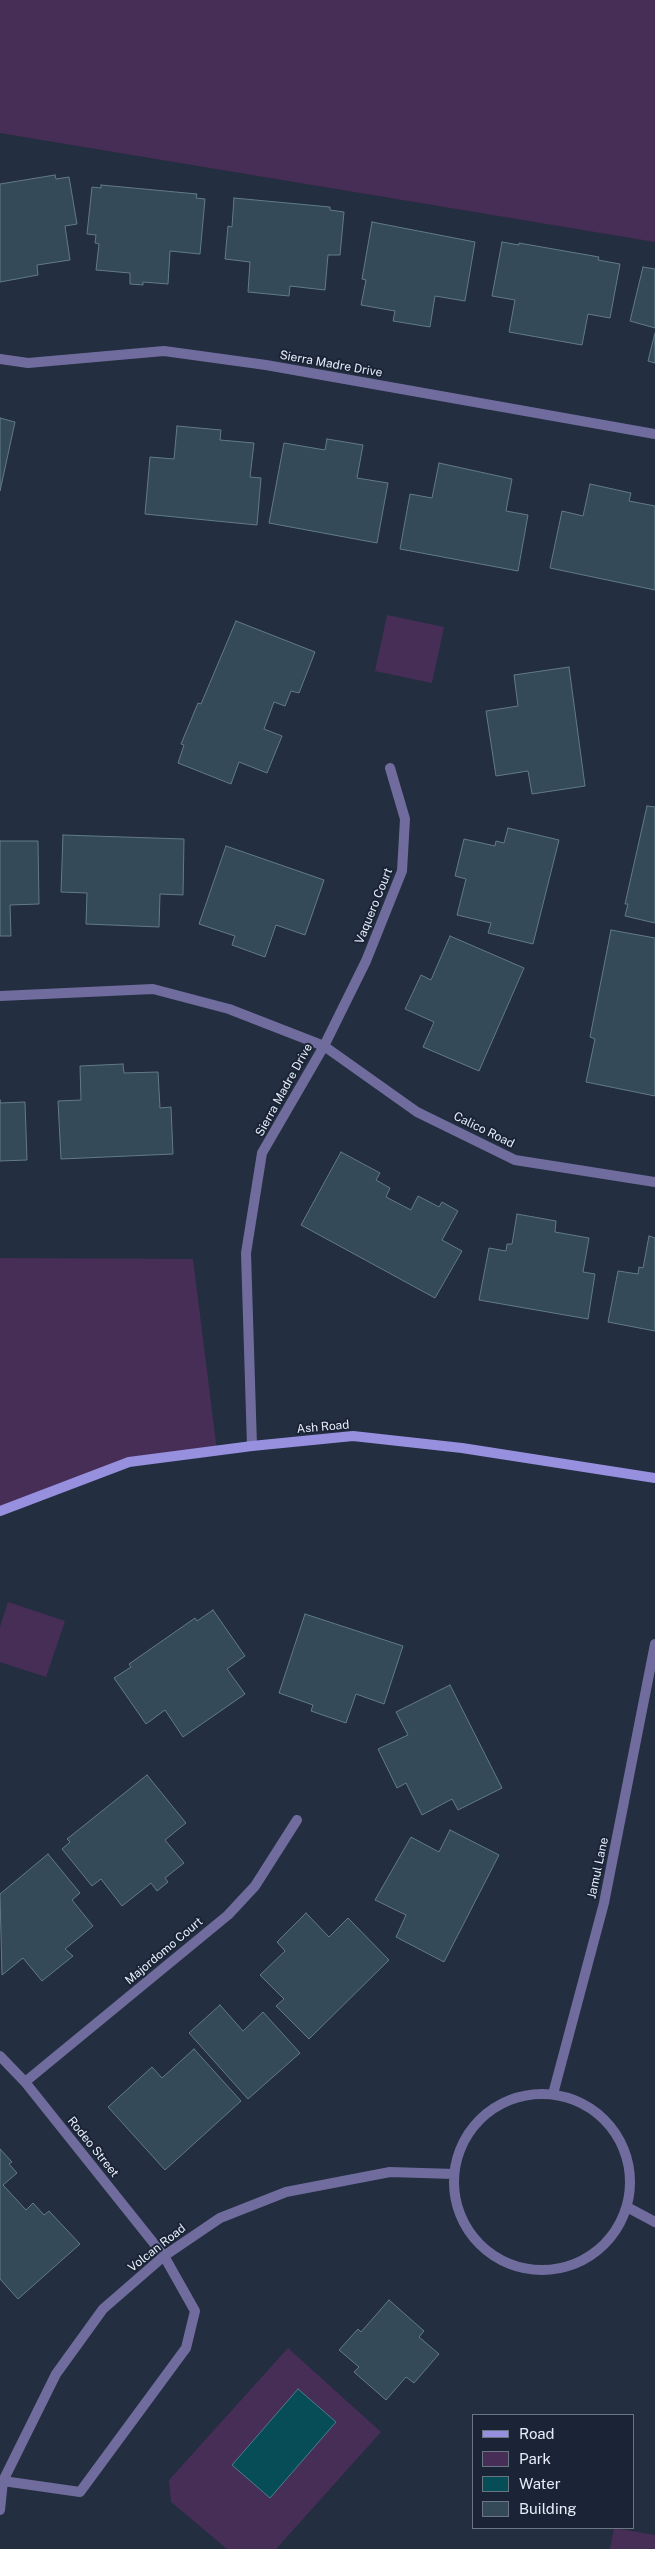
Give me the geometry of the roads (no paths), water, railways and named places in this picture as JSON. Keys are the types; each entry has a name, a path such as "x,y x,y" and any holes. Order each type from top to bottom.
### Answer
{"main road":[{"name":"Ash Road","path":"0,1511 129,1462 252,1446 353,1436 462,1448 655,1478"}],"street":[{"name":"Sierra Madre Drive","path":"0,359 28,363 164,351 275,366 655,434"},
{"name":"Vaquero Court","path":"324,1046 366,961 402,871 404,819 390,768"},
{"name":"Sierra Madre Drive","path":"0,996 153,989 229,1009 324,1046 262,1153 246,1253 252,1446"},
{"name":"Calico Road","path":"324,1046 417,1112 515,1160 655,1182"},
{"name":"Jamul Lane","path":"553,2094 604,1903 655,1644"},
{"name":"Majordomo Court","path":"25,2082 228,1915 255,1886 297,1820"},
{"name":"Rodeo Street","path":"0,2056 25,2082 164,2256 195,2310 186,2348 80,2492 3,2481"},
{"path":"553,2094 582,2103 607,2121 624,2147 630,2177 627,2207 614,2234 594,2254 568,2267 540,2271 511,2266 486,2252 467,2230 456,2203 454,2174 461,2147 476,2123 498,2105 525,2095 553,2094"},
{"name":"Volcan Road","path":"0,2510 3,2481 56,2374 103,2309 164,2256 220,2218 286,2192 390,2172 454,2174"},
{"path":"627,2207 655,2222"}],"water":[{"path":"298,2389 336,2422 270,2498 232,2465"}]}
